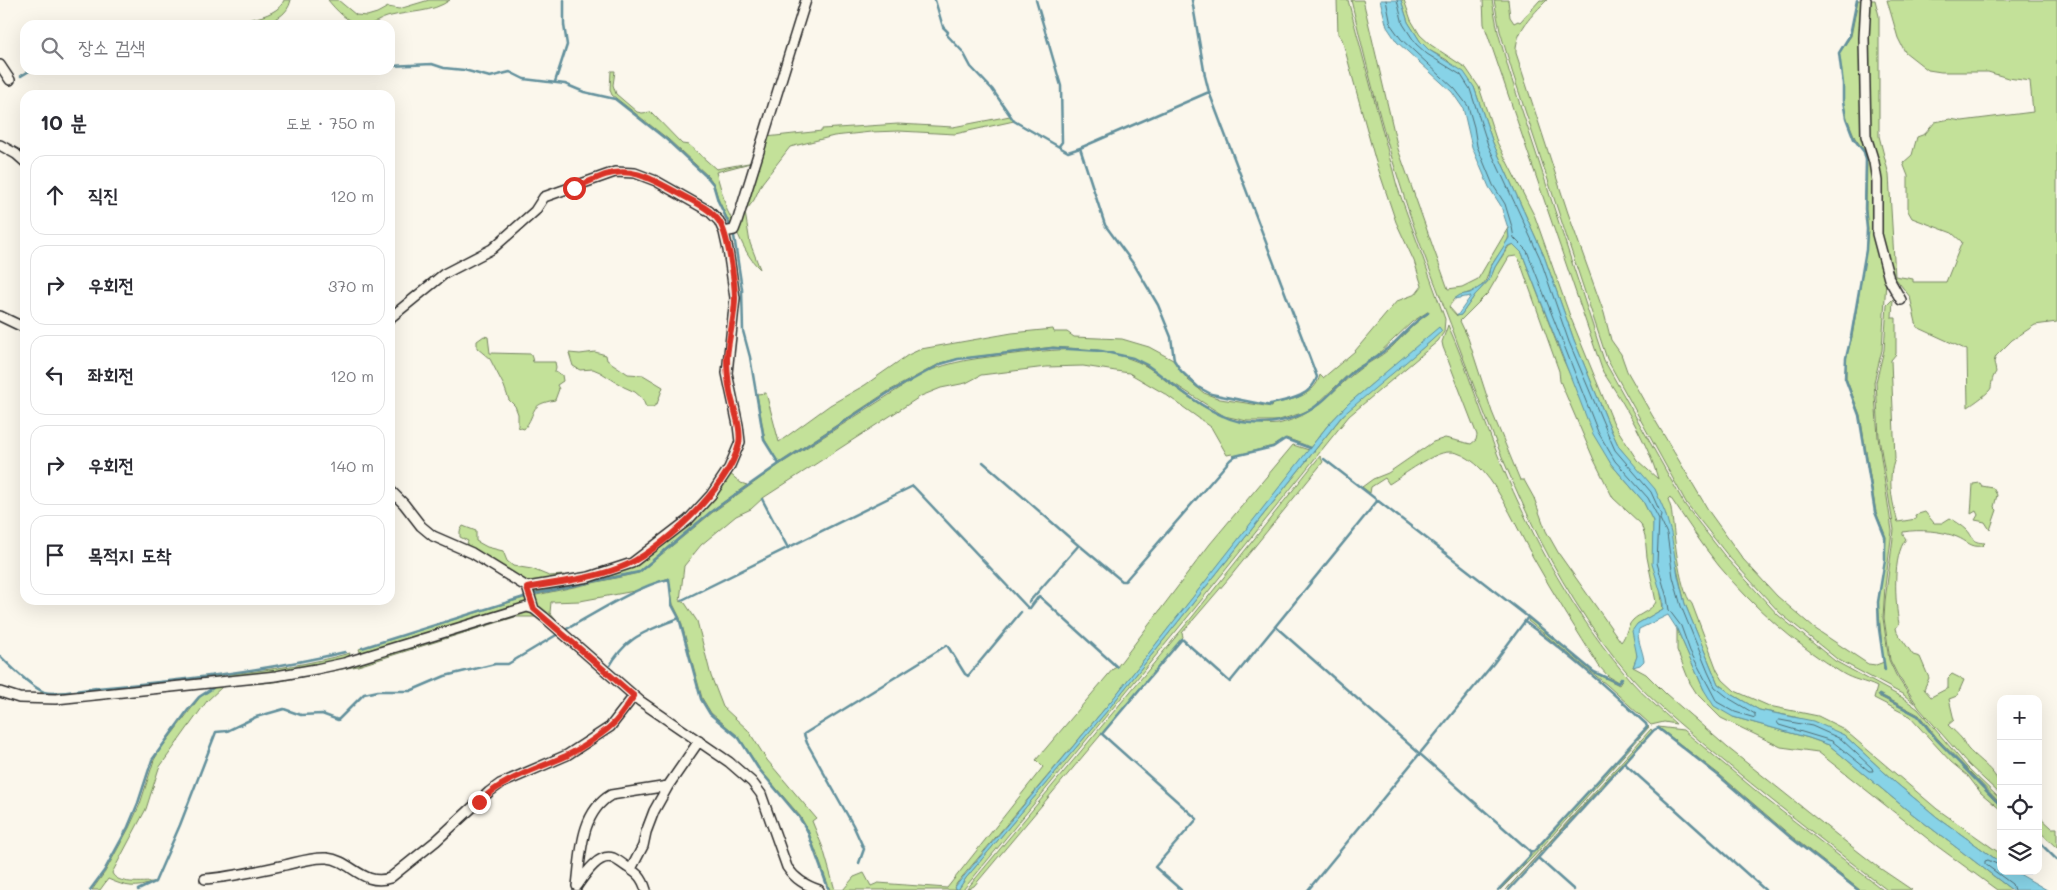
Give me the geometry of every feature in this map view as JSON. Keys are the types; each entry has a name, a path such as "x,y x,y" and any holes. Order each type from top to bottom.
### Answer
{"street":[{"path":"724,232 734,230 737,222 806,0"},
{"path":"1866,0 1864,38 1866,136 1874,162 1877,181 1877,234 1889,279 1901,300"},
{"path":"0,65 10,80"},
{"path":"0,145 20,158"},
{"path":"395,314 444,274 492,249 535,211 544,197 614,172 635,173 656,181 692,200 709,211 719,221 724,232 735,298 727,373 740,442 728,468 711,494 688,520 632,563 589,577 527,588"},
{"path":"0,316 20,326"},
{"path":"395,495 421,526 433,536 472,553 527,588 534,609"},
{"path":"0,692 19,698 56,699 295,673 344,663 527,606 534,609 634,696 729,762 757,788 787,867 793,876 802,883 818,890"},
{"path":"205,879 323,858 342,861 357,873 372,880 382,881 390,878 436,841 500,784 567,755 610,727 634,696"},
{"path":"631,870 643,846 654,811 698,741"},
{"path":"576,888 586,825 593,811 603,800 611,795 668,786"},
{"path":"576,888 591,868 606,858 612,858 638,873 643,880 646,890"}],"green space":[{"path":"284,0 291,0 286,10 272,20 244,20 262,16 280,7"},
{"path":"328,0 338,0 356,15 367,16 388,7 399,9 429,0 450,0 436,7 379,20 349,20"},
{"path":"1337,0 1348,0 1397,186 1445,319 1444,332 1438,341 1349,416 1191,613 963,890 958,890 966,878 1107,711 1349,408 1431,341 1441,331 1439,328 1348,404 1310,448 1286,438 1273,446 1234,456 1232,454 1227,455 1211,427 1165,394 1129,373 1083,366 1046,367 981,375 966,383 941,388 921,396 763,498 751,509 736,516 701,545 684,566 680,601 685,603 697,621 711,676 723,707 748,730 767,760 816,818 812,821 823,848 835,890 830,890 808,830 800,816 759,768 739,737 711,713 702,698 680,618 673,604 669,578 640,590 580,601 551,602 550,613 564,630 537,608 532,596 639,573 713,512 779,465 922,374 933,369 967,360 1044,351 1089,350 1104,352 1119,355 1142,364 1207,409 1218,414 1229,418 1242,421 1266,424 1278,424 1311,411 1357,371 1392,347 1429,311 1412,322 1375,357 1352,371 1313,408 1276,421 1247,421 1224,416 1134,358 1098,350 1053,347 957,359 941,363 887,392 779,463 765,440 757,394 766,393 779,442 830,405 865,385 908,355 921,349 1012,333 1053,329 1054,332 1067,332 1074,337 1122,339 1149,347 1173,360 1188,380 1204,393 1220,399 1272,407 1273,404 1294,399 1308,392 1313,388 1320,375 1323,378 1355,351 1397,301 1416,294 1422,286 1414,261 1396,222 1375,159 1342,39 1338,34"},
{"path":"1351,0 1363,0 1398,149 1448,289 1462,287 1478,279 1508,228 1508,239 1491,266 1485,282 1476,290 1459,296 1449,307 1457,316 1461,315 1475,295 1490,279 1495,267 1509,246 1513,244 1522,253 1562,357 1611,464 1643,501 1653,521 1663,609 1637,624 1637,657 1633,667 1646,674 1728,748 1878,867 1912,890 1887,890 1728,765 1648,695 1631,677 1601,640 1575,601 1551,560 1510,475 1428,266 1394,164 1374,94","holes":["1516,256 1519,259 1559,371 1560,381 1594,460 1613,498 1641,524 1645,536 1656,602 1633,620 1621,642 1559,554 1546,531 1534,498 1524,480 1520,480 1492,412 1468,338 1460,321 1488,293 1509,257"]},
{"path":"1401,0 1404,0 1411,20 1420,35 1431,45 1466,68 1479,87 1497,142 1535,217 1570,316 1614,424 1637,460 1658,479 1642,438 1603,372 1484,24 1483,0 1492,0 1498,32 1509,71 1604,360 1685,505 1727,559 1778,615 1835,661 1903,698 1918,709 1967,767 1997,796 1997,800 1938,739 1919,715 1879,694 1878,696 1918,716 1937,740 1997,803 1997,807 1981,793 1968,776 1951,762 1909,716 1874,698 1877,687 1846,675 1825,662 1792,638 1746,596 1719,566 1670,497 1668,499 1683,586 1692,604 1717,670 1723,680 1735,691 1769,706 1818,716 1842,728 1937,809 1997,851 1997,860 1937,817 1896,783 1844,735 1795,717 1759,710 1718,684 1685,604 1674,556 1630,461 1619,447 1611,430 1574,340 1544,256 1493,143 1474,87 1447,60 1429,50 1420,41 1408,22"},
{"path":"1494,0 1508,0 1510,17 1514,23 1520,22 1540,0 1547,0 1525,24 1518,38 1516,53 1568,213 1604,313 1611,340 1621,354 1627,371 1652,415 1710,513 1743,559 1777,596 1814,628 1868,664 1876,665 1883,662 1878,602 1885,560 1886,537 1876,512 1860,415 1846,378 1846,358 1852,337 1868,230 1866,209 1867,160 1865,152 1855,138 1847,118 1843,101 1839,53 1851,36 1858,0 1864,0 1870,154 1886,279 1882,350 1874,382 1878,437 1892,531 1883,618 1889,660 1896,675 1915,704 1904,695 1837,659 1780,613 1729,557 1687,504 1607,359 1512,71 1500,31"},
{"path":"1867,0 1875,0 1879,16 1879,136 1889,175 1895,276 1913,279 1913,282 1946,282 1962,242 1952,233 1912,218 1908,211 1908,176 1903,163 1912,155 1917,137 1925,134 1935,122 1950,119 1962,121 2033,112 2030,81 2008,78 1988,72 1941,72 1928,70 1905,52 1898,38 1887,0 2057,0 2057,322 2035,325 2012,340 1996,356 1994,362 1996,372 1990,390 1968,407 1967,350 1917,327 1910,297 1896,279 1895,287 1878,234 1871,149"},
{"path":"611,71 615,71 613,85 616,94 637,112 651,112 682,144 689,145 716,169 754,162 716,172 727,210 733,222 731,226 719,201 714,184 709,177 668,139 612,95 610,90"},
{"path":"1010,116 1014,121 955,134 899,131 871,132 834,136 790,147 762,183 754,200 745,212 750,243 760,269 749,256 736,230 766,137 822,131 822,129 898,124 953,127"},
{"path":"1893,299 1892,318 1896,318 1896,354 1891,360 1895,459 1891,483 1892,499 1898,522 1916,519 1915,515 1925,512 1934,523 1942,523 1950,518 1965,528 1973,540 1985,543 1982,546 1975,546 1957,537 1931,531 1903,532 1906,539 1898,556 1896,604 1899,624 1896,628 1913,655 1920,657 1929,678 1924,689 1931,697 1948,688 1948,678 1952,674 1964,680 1957,696 1949,699 1954,720 1948,725 1962,739 1968,749 1990,769 1997,780 1997,791 1969,765 1919,708 1890,660 1884,618 1894,530 1879,437 1876,382 1884,350 1887,305"},
{"path":"1448,325 1513,491 1557,576 1610,656 1635,686 1676,724 1664,722 1651,725 1607,685 1528,621 1529,619 1595,673 1619,685 1622,680 1621,678 1618,682 1608,676 1599,666 1528,548 1497,490 1482,470 1471,461 1458,453 1442,453 1427,460 1389,484 1385,478 1371,487 1370,493 1362,487 1373,479 1388,473 1433,442 1445,438 1471,444 1476,440 1477,435 1443,347 1442,342"},
{"path":"484,336 488,337 490,353 531,354 533,362 555,362 555,372 562,375 563,381 557,385 559,389 555,400 540,404 534,410 524,429 518,427 518,414 515,406 509,400 490,359 477,348 477,341"},
{"path":"595,352 606,355 607,360 628,374 643,375 663,387 657,404 653,407 646,407 642,398 635,392 600,372 593,369 580,370 573,366 569,353"},
{"path":"1293,445 1309,450 1112,700 957,883 954,888 957,890 843,890 854,877 864,873 871,886 878,883 947,888 1043,767 1036,760 1113,669 1117,667 1210,544"},
{"path":"1320,456 1323,462 1182,633 1183,637 974,886 966,890 1193,616"},
{"path":"729,473 741,483 747,485 711,511 638,572 533,593 533,590 647,556"},
{"path":"1980,483 1982,486 1993,488 1997,495 1994,507 1997,510 1990,530 1985,522 1975,520 1978,515 1976,511 1971,514 1973,484"},
{"path":"463,526 476,531 476,541 487,547 503,551 507,561 513,566 532,569 549,576 564,575 568,579 528,586 465,549 468,541 460,537 460,531"},
{"path":"527,597 525,604 361,654 359,649"},
{"path":"524,611 540,617 515,617 358,666 275,682 223,686 207,701 159,768 146,809 112,873 115,877 125,881 154,882 142,886 131,886 108,879 100,890 92,890 105,872 129,828 140,804 154,760 160,750 200,697 218,685 275,678"},
{"path":"1677,629 1704,690 1733,717 1829,745 1906,809 2012,890 1997,890 1937,846 1818,752 1781,747 1721,718 1697,694 1690,683 1677,650"},
{"path":"350,653 349,656 342,659 295,670 228,678 228,674 290,666"},
{"path":"224,674 221,679 35,697 43,691 45,693 90,690"},
{"path":"1648,726 1533,857 1500,890"},
{"path":"1658,727 1683,730 1767,800 1883,890 1860,890 1791,836 1720,775"},
{"path":"1651,729 1652,731 1506,890"},
{"path":"2042,819 2052,828 2057,828 2057,848 2042,834"}],"water":[{"path":"1380,0 1401,0 1408,22 1420,41 1429,50 1464,72 1474,87 1493,143 1544,256 1574,340 1611,430 1619,447 1655,489 1665,512 1685,604 1718,684 1759,710 1813,721 1844,735 1896,783 1937,817 1997,860 1997,875 2021,875 2047,890 2012,890 1906,809 1829,745 1733,717 1714,706 1704,690 1677,629 1668,615 1639,629 1638,637 1644,661 1640,665 1633,667 1637,656 1632,631 1637,624 1663,609 1663,600 1652,564 1653,521 1643,501 1611,464 1593,434 1522,253 1513,244 1508,246 1490,279 1475,295 1461,315 1457,316 1471,296 1454,299 1460,295 1470,293 1483,285 1488,279 1490,268 1509,238 1508,228 1501,206 1489,187 1472,147 1463,108 1452,92 1397,42 1387,27"},
{"path":"1439,327 1442,331 1342,416 1107,711 966,878 958,890 954,888 1112,700 1328,425 1348,404"}],"waterway":[{"path":"555,82 567,45 564,25 564,0"},
{"path":"935,0 943,27 948,32 947,35 963,52 971,67 992,89 1014,121 1068,152 1080,148"},
{"path":"1036,0 1061,86 1062,142 1059,146"},
{"path":"1192,0 1209,92 1317,377 1310,389 1304,393 1291,399 1270,404"},
{"path":"1857,0 1850,35 1839,53 1846,118 1854,139 1864,152 1866,160 1865,209 1867,229 1866,250 1846,358 1845,378 1859,415 1875,512 1885,537 1885,560 1878,602 1879,629 1885,670"},
{"path":"395,66 432,64 490,77 510,72 524,79 565,84 584,92 615,99 667,140 708,178 713,184 718,201 730,226"},
{"path":"1209,92 1080,148 1105,225 1135,266 1158,305 1171,337 1174,360 1181,371 1198,387 1211,394 1271,406"},
{"path":"734,236 742,289 743,331 750,357 764,440 779,464"},
{"path":"534,594 639,572 712,511 779,464 888,393 941,364 958,359 1053,348 1101,351 1133,358 1147,365 1193,399 1223,416 1247,423 1273,422 1299,415 1320,403 1357,369 1388,348 1428,313"},
{"path":"1029,602 1079,545 1122,581 1125,581 1235,456 1273,447 1285,439 1310,448"},
{"path":"1324,459 1528,617 1594,672 1618,683 1622,678"},
{"path":"983,462 1078,545"},
{"path":"682,600 913,486 1028,608 1039,596 1117,667"},
{"path":"762,499 788,548"},
{"path":"1181,890 1155,867 1197,819 1102,734 1182,639 1230,682 1378,500"},
{"path":"565,630 630,594 669,579 672,605 679,618 701,699 710,714 739,738 758,768 799,817 807,830 828,888"},
{"path":"362,648 524,597"},
{"path":"859,863 864,849 853,825 807,743 804,734 947,645 968,676 1021,612"},
{"path":"1308,890 1493,664 1528,617"},
{"path":"608,669 629,642 646,632 679,618"},
{"path":"1498,890 1647,727 1646,724 1587,671 1525,622"},
{"path":"1276,627 1531,852"},
{"path":"138,890 155,882 180,825 216,732 227,731 256,717 284,709 301,715 322,714 338,720 364,694 378,691 410,691 445,676 495,664 508,664 558,634"},
{"path":"0,656 33,686 44,692 56,693 222,674 284,665 345,652"},
{"path":"90,890 104,871 128,827 152,760 199,697 213,688"},
{"path":"1879,695 1918,716 1937,740 1997,802"},
{"path":"1509,890 1654,730 1658,728 1719,776 1790,837 1858,890"},
{"path":"1624,763 1765,890"},
{"path":"2042,845 2057,860"},
{"path":"1538,858 1574,890"}],"route":[{"path":"479,802 500,784 567,755 610,727 634,696 534,609 527,588 606,573 632,563 646,554 701,507 728,468 740,442 727,373 735,298 728,250 724,232 719,221 709,211 692,200 656,181 635,173 614,172 574,188"}]}
